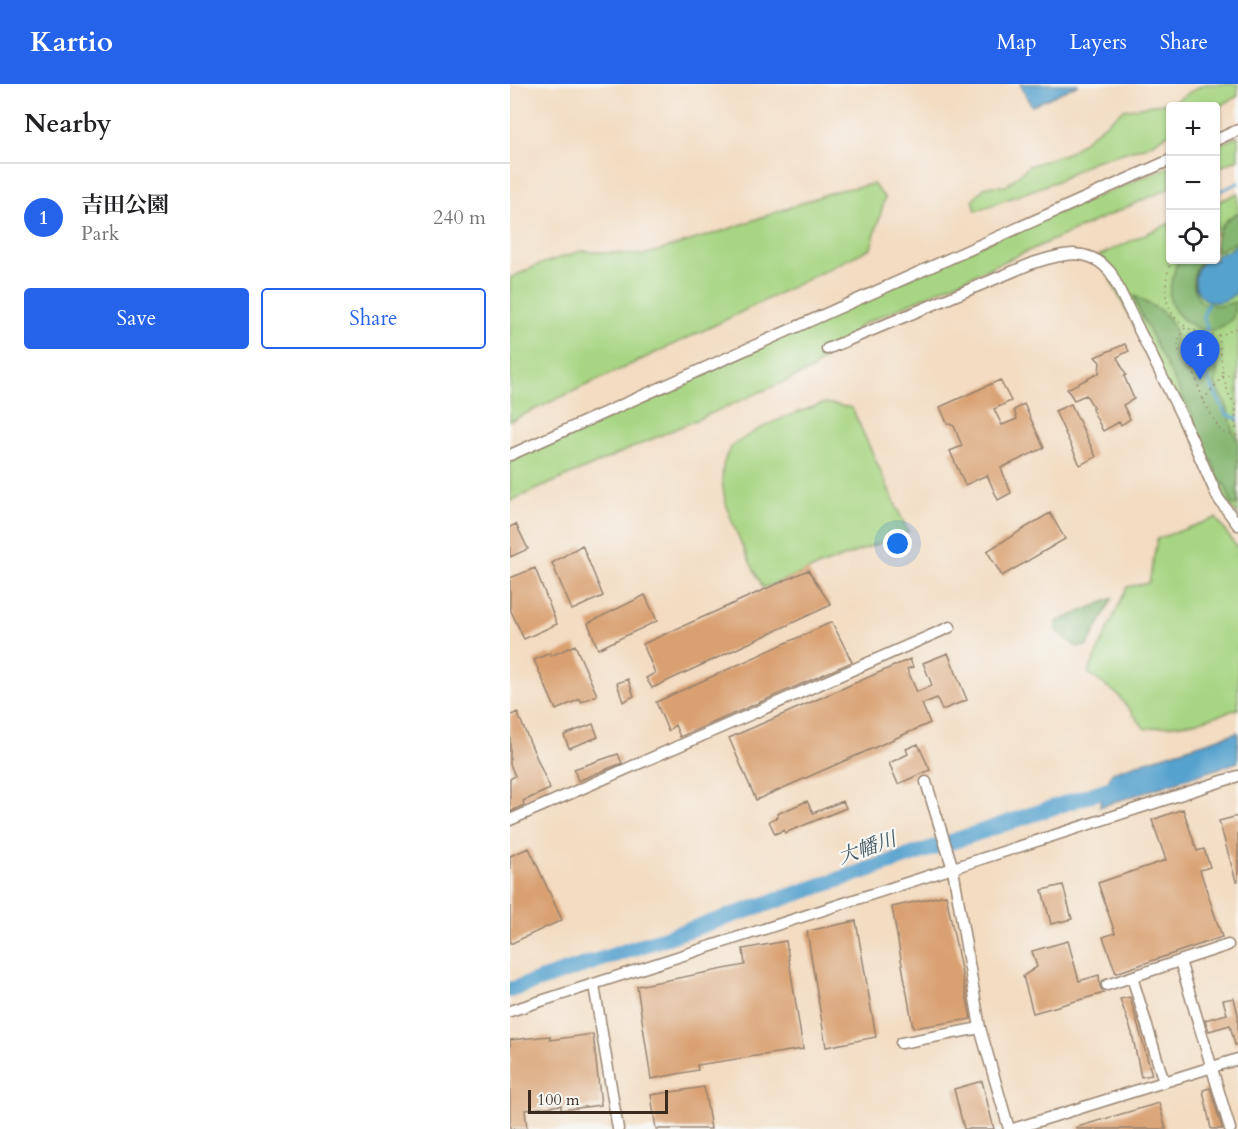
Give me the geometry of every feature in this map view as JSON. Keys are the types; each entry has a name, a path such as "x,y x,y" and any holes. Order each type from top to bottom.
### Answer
{"street":[{"path":"1220,138 1238,130"},
{"path":"510,455 1166,162"},
{"path":"827,349 1033,263 1065,254 1083,254 1104,264 1112,273 1140,335 1183,419 1218,498 1238,525"},
{"path":"510,820 950,627"},
{"path":"510,1011 1238,776"},
{"path":"926,782 953,869 980,1028 1011,1129 1238,1059"},
{"path":"1107,985 1228,945"},
{"path":"1180,961 1230,1129"},
{"path":"1132,977 1164,1082"},
{"path":"594,984 618,1129"},
{"path":"901,1044 980,1028"},
{"path":"1226,1114 1238,1110"}],"path":[{"path":"1170,264 1165,286 1166,300 1169,310 1185,328 1210,335 1219,335 1238,327"},
{"path":"1185,328 1178,342 1178,350 1190,361 1203,400 1221,432 1238,436"},
{"path":"1219,335 1223,376 1229,395 1236,406 1235,424 1238,432"},
{"path":"1203,400 1223,376 1238,374"}],"green space":[{"path":"1204,84 1238,84 1238,96 1220,106 1220,102 1169,102"},
{"path":"1166,103 1166,135 1147,146 1091,162 1060,180 976,211 973,199 986,186 1006,186 1029,166 1070,152 1123,110"},
{"path":"1238,136 1238,159 1220,167 1220,144"},
{"path":"1166,168 1166,190 861,325 811,370 510,501 510,460 997,238"},
{"path":"873,184 885,198 871,248 715,325 510,421 510,278 538,265 581,251 644,255 729,229 835,191"},
{"path":"1238,193 1238,516 1226,501 1098,256 1166,225 1166,264 1220,264 1220,201"},
{"path":"1238,213 1238,241 1220,250 1220,229"},
{"path":"1177,264 1199,264 1194,276 1194,287 1198,298 1202,303 1220,306 1235,302 1233,318 1224,326 1213,330 1193,326 1172,306 1169,296"},
{"path":"1134,296 1160,310 1168,318 1175,331 1175,352 1186,373 1192,374 1187,346 1196,341 1211,345 1217,364 1215,384 1226,403 1238,441 1238,504 1232,505 1225,486 1217,477 1213,463 1201,444 1193,417 1140,313"},
{"path":"825,403 852,408 908,532 763,588 739,539 725,500 722,481 724,464 732,446 751,434 782,419"},
{"path":"1216,518 1238,549 1238,709 1197,722 1145,729 1117,694 1088,673 1127,587 1149,583 1157,539"},
{"path":"1113,598 1087,646 1077,647 1056,631 1056,622"}],"water":[{"path":"1020,84 1079,84 1032,106"},
{"path":"1238,243 1238,291 1227,299 1217,302 1208,301 1200,295 1196,288 1195,278 1198,269 1202,264 1220,264 1220,253"},
{"path":"1238,732 1238,762 1099,807 1112,772"}],"building":[{"path":"1125,344 1129,351 1117,357 1134,399 1123,405 1130,419 1121,425 1119,422 1103,431 1086,395 1074,400 1067,389 1099,373 1100,362 1095,357"},
{"path":"1000,380 1011,401 994,409 1002,425 1017,419 1014,410 1024,404 1044,448 1001,468 1011,493 998,500 987,475 965,485 950,451 962,446 954,426 947,423 940,407"},
{"path":"1071,404 1096,457 1080,465 1055,411"},
{"path":"1050,513 1065,539 1002,576 987,551"},
{"path":"516,524 528,549 510,557 510,527"},
{"path":"582,545 603,596 572,610 552,563"},
{"path":"535,568 557,624 524,639 510,609 510,578"},
{"path":"808,570 831,605 652,688 646,678 655,673 643,644"},
{"path":"645,595 657,621 598,649 588,623"},
{"path":"832,622 852,662 680,737 675,725 668,731 656,702"},
{"path":"575,645 597,695 581,702 580,699 556,710 534,660 550,653 551,656"},
{"path":"948,653 967,700 942,710 937,698 922,704 930,723 756,800 729,738 910,659 913,667 907,669 917,692 932,685 923,663"},
{"path":"628,679 634,696 623,702 617,683"},
{"path":"517,712 550,789 523,801 524,805 510,812 510,779 515,776 510,764 510,716"},
{"path":"593,724 598,737 569,748 564,735"},
{"path":"918,744 930,770 898,784 889,763 908,754 906,749"},
{"path":"618,754 622,763 578,781 574,769"},
{"path":"807,801 813,813 843,801 846,808 785,833 784,830 775,834 769,821 778,817 777,814"},
{"path":"1183,809 1197,851 1204,849 1210,867 1200,870 1222,937 1116,973 1103,937 1115,933 1098,883 1166,860 1152,820"},
{"path":"1238,816 1238,881 1236,881 1219,821"},
{"path":"529,848 562,920 510,944 510,856"},
{"path":"1063,885 1072,919 1051,924 1042,890"},
{"path":"946,895 971,1019 913,1028 892,907"},
{"path":"856,921 876,1037 826,1047 807,931"},
{"path":"786,941 803,1049 697,1065 698,1070 651,1079 637,986 745,965 743,949"},
{"path":"1068,941 1079,981 1099,975 1100,987 1104,993 1033,1013 1023,976 1037,967 1032,951"},
{"path":"1130,997 1152,1075 1141,1077 1132,1033 1120,999"},
{"path":"1234,998 1238,1015 1238,1045 1235,1045 1230,1025 1209,1031 1205,1020 1227,1014 1223,1000"},
{"path":"593,1034 601,1105 561,1110 561,1105 525,1110 527,1129 510,1129 510,1040 550,1036 550,1040"},
{"path":"982,1081 994,1129 964,1129 954,1089"},
{"path":"704,1087 711,1129 656,1129 651,1095"},
{"path":"1210,1088 1222,1129 1211,1129 1203,1090"},
{"path":"1159,1103 1166,1129 1077,1129 1077,1127"}],"waterway":[{"path":"1220,191 1238,183"},
{"path":"1208,303 1203,316 1207,327 1200,359 1201,366 1226,414 1238,419"},
{"path":"1202,354 1206,357 1209,366 1206,375"},
{"name":"大幡川","path":"510,990 1126,783"}],"place":[{"name":"吉田公園","path":"1200,380"}]}
